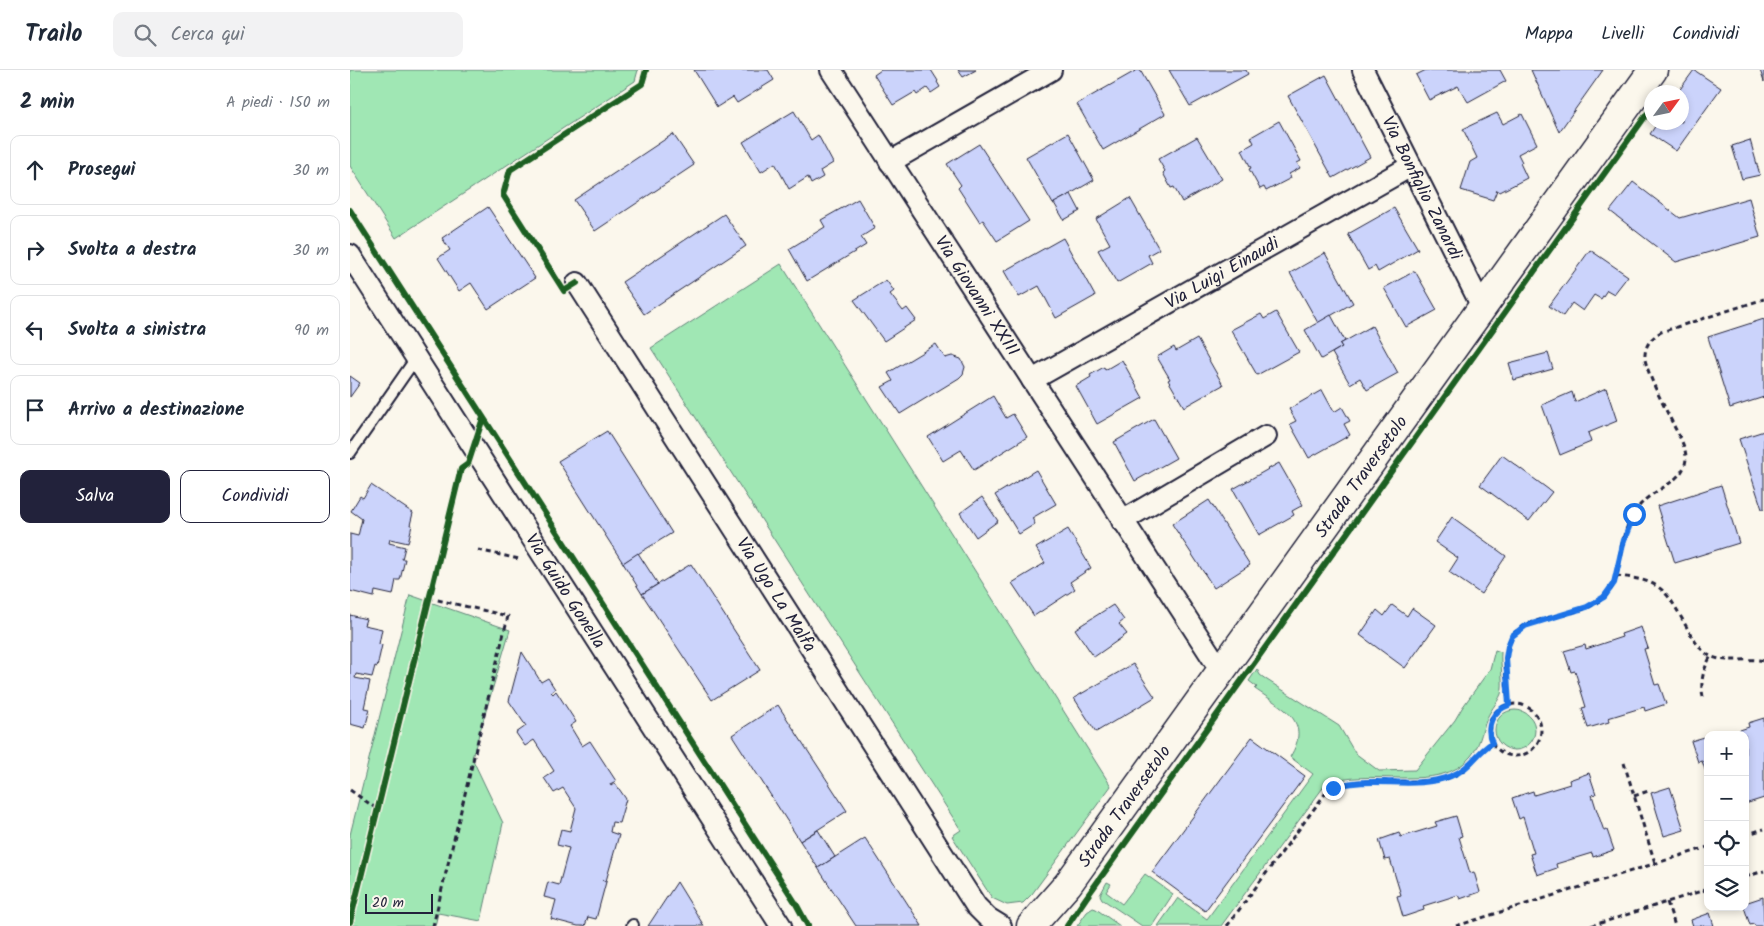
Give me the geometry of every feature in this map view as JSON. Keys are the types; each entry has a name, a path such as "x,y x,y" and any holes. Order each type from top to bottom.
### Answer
{"main road":[{"name":"Strada Traversetolo","path":"1042,920 1653,70"}],"street":[{"name":"Via Giovanni XXIII","path":"831,70 1221,671"},
{"path":"890,162 1051,70"},
{"name":"Via Bonfiglio Zanardi","path":"1364,70 1482,307"},
{"name":"Via Luigi Einaudi","path":"1032,380 1411,166"},
{"name":"Via Guido Gonella","path":"350,255 781,926"},
{"name":"Via Ugo La Malfa","path":"577,283 976,906 997,925"},
{"path":"1122,520 1266,436"},
{"path":"1021,926 1030,921 1042,920"}],"lane":[{"path":"350,453 416,358"}],"path":[{"path":"1509,705 1506,658 1512,636 1525,626 1592,605 1608,592 1616,576 1624,540 1634,514 1649,496 1674,480 1684,467 1686,460 1682,444 1646,366 1644,354 1648,343 1662,332 1764,299"},
{"path":"478,550 520,560"},
{"path":"1616,576 1645,580 1659,587 1674,606 1698,646 1711,656 1764,662"},
{"path":"427,608 432,589"},
{"path":"429,598 508,616 433,926"},
{"path":"1703,696 1702,677 1711,656"},
{"path":"1509,705 1518,705 1526,707 1538,719 1540,735 1532,750 1525,754 1508,756 1492,743 1489,730 1492,717 1497,711 1509,705"},
{"path":"1227,926 1328,790 1354,783 1421,782 1447,778 1467,767 1492,743"},
{"path":"1624,763 1655,863"},
{"path":"350,790 377,809"},
{"path":"1634,796 1651,790"},
{"path":"375,818 380,799"},
{"path":"1749,834 1764,829"},
{"path":"1456,926 1704,848"},
{"path":"1749,876 1764,871"},
{"path":"1591,926 1704,890"},
{"path":"1667,902 1675,926"}],"green space":[{"path":"350,70 638,70 635,81 396,238 350,166"},
{"path":"781,264 1111,786 1032,894 1023,903 1007,905 992,898 952,836 961,830 651,348"},
{"path":"410,595 510,630 472,758 503,823 481,921 438,913 435,926 350,926 350,835"},
{"path":"1495,650 1501,652 1501,694 1487,717 1474,752 1458,768 1441,775 1402,778 1361,778 1342,780 1325,785 1221,926 1158,926 1178,898 1207,919 1313,774 1290,757 1296,744 1298,733 1296,724 1291,716 1275,702 1255,689 1257,687 1249,681 1257,669 1260,675 1267,680 1339,726 1355,753 1379,771 1415,770 1455,720 1490,669"},
{"path":"1515,710 1529,716 1535,730 1529,744 1515,750 1501,744 1495,730 1501,716"},
{"path":"1145,874 1173,894 1152,926 1142,926 1102,899 1100,895 1107,882 1111,884 1106,892 1122,904"},
{"path":"1093,908 1120,926 1077,926 1087,912"}],"building":[{"path":"694,70 768,70 774,80 737,103 733,97 717,107"},
{"path":"881,70 931,70 940,87 931,93 927,88 917,95 915,92 893,105 874,75"},
{"path":"958,70 976,70 963,77"},
{"path":"1140,70 1165,114 1103,150 1077,104"},
{"path":"1169,70 1246,70 1248,74 1190,106"},
{"path":"1426,70 1500,70 1506,81 1468,102 1458,86 1429,100 1416,75"},
{"path":"1531,70 1603,70 1559,132"},
{"path":"1694,70 1721,88 1676,151 1650,134 1653,130 1689,130 1689,85 1683,85"},
{"path":"1760,70 1764,70 1764,82"},
{"path":"1326,75 1370,157 1333,178 1288,96"},
{"path":"794,111 811,140 818,135 833,163 820,171 823,177 811,184 808,177 789,189 775,163 761,172 743,142"},
{"path":"1497,113 1503,124 1522,114 1537,144 1518,154 1527,178 1500,192 1497,190 1493,200 1461,190 1470,162 1477,158 1463,129"},
{"path":"1279,121 1301,161 1297,163 1300,168 1289,174 1291,178 1266,191 1264,187 1260,189 1249,169 1251,168 1242,150 1254,143 1251,137"},
{"path":"1068,133 1094,180 1053,204 1026,157"},
{"path":"673,134 694,165 595,231 574,200"},
{"path":"1197,137 1222,179 1182,202 1174,187 1171,188 1158,159"},
{"path":"1750,140 1760,175 1742,179 1732,146"},
{"path":"979,144 1029,221 997,241 983,220 980,222 958,188 961,185 947,164"},
{"path":"1633,182 1680,218 1749,198 1760,237 1676,262 1610,211"},
{"path":"1071,194 1080,211 1064,220 1054,203"},
{"path":"1130,198 1159,249 1148,255 1152,263 1117,283 1098,250 1110,244 1096,219"},
{"path":"858,199 875,228 861,237 866,245 807,281 789,249 825,227 821,220"},
{"path":"488,207 535,278 488,309 471,283 459,291 438,258 450,250 442,238"},
{"path":"1394,208 1418,249 1378,272 1375,266 1368,270 1348,234"},
{"path":"724,214 746,246 644,314 622,282"},
{"path":"1063,238 1095,296 1056,318 1039,286 1019,297 1004,271"},
{"path":"1590,250 1628,276 1614,294 1607,290 1601,299 1594,295 1583,311 1572,303 1563,316 1549,306"},
{"path":"1325,253 1353,303 1318,323 1290,273"},
{"path":"1415,271 1437,310 1406,327 1384,288"},
{"path":"886,280 894,291 890,294 903,311 907,308 916,320 884,341 854,300"},
{"path":"1276,312 1299,352 1257,375 1231,330 1261,314 1264,319"},
{"path":"1331,315 1345,341 1340,344 1342,347 1321,359 1305,330"},
{"path":"1764,319 1764,397 1730,408 1708,337"},
{"path":"1372,326 1398,373 1367,390 1360,378 1350,384 1332,353 1342,347 1340,344"},
{"path":"1197,339 1223,385 1184,407 1157,357 1174,347 1176,351"},
{"path":"936,344 945,358 952,356 961,359 965,367 963,374 900,414 882,387 893,381 888,373"},
{"path":"1548,353 1553,369 1514,380 1509,363"},
{"path":"1122,360 1143,398 1097,424 1076,386 1104,367 1105,370"},
{"path":"350,376 360,383 350,397"},
{"path":"1606,388 1617,421 1588,433 1591,442 1560,455 1542,405 1572,392 1575,402"},
{"path":"1322,390 1334,412 1342,407 1350,421 1344,424 1350,435 1309,458 1290,424 1296,421 1289,409"},
{"path":"993,396 1006,418 1013,414 1027,437 974,470 961,450 943,461 928,437"},
{"path":"1154,419 1176,458 1135,481 1114,442"},
{"path":"607,431 672,533 623,563 558,461"},
{"path":"1764,431 1764,509 1762,509 1739,439"},
{"path":"1502,455 1552,492 1529,521 1480,485"},
{"path":"1279,463 1303,505 1292,511 1294,515 1259,535 1233,489"},
{"path":"1036,470 1056,504 1032,518 1035,524 1019,534 995,495"},
{"path":"371,485 413,513 408,543 390,539 389,543 405,547 402,559 405,559 400,580 396,580 393,595 375,591 374,597 350,591 350,534 358,536 362,519 351,511 360,496 363,498"},
{"path":"1721,485 1739,543 1675,563 1657,506"},
{"path":"982,497 998,521 976,537 960,513"},
{"path":"1209,500 1250,565 1214,588 1172,524"},
{"path":"1452,517 1506,556 1481,594 1449,572 1458,558 1435,542"},
{"path":"1068,529 1091,568 1070,582 1075,589 1034,616 1012,583 1045,563 1036,548"},
{"path":"638,553 658,584 642,594 623,563"},
{"path":"691,564 760,670 712,700 642,594"},
{"path":"1113,605 1124,620 1119,624 1127,634 1094,657 1075,629"},
{"path":"1392,605 1407,616 1412,608 1436,625 1405,668 1360,635 1377,610 1384,616"},
{"path":"350,615 366,619 364,625 382,629 379,644 382,645 377,667 375,666 372,677 356,674 355,678 370,681 364,708 370,709 365,728 350,724"},
{"path":"1641,627 1648,648 1644,649 1655,685 1659,684 1666,704 1645,711 1644,707 1608,718 1609,722 1588,728 1582,708 1586,707 1575,671 1571,672 1564,651 1585,645 1586,649 1622,637 1621,634"},
{"path":"522,652 541,682 548,678 555,689 551,692 553,694 556,691 576,722 570,726 582,746 590,741 616,781 610,784 611,786 615,783 626,799 619,823 612,822 610,832 619,835 606,881 602,880 606,882 596,919 588,917 585,926 551,919 556,900 544,897 548,882 559,885 569,848 557,845 561,829 570,831 576,808 563,788 554,793 544,778 554,771 534,740 525,746 516,733 526,726 509,701"},
{"path":"1133,664 1155,697 1096,732 1074,698"},
{"path":"778,705 847,811 800,841 732,735"},
{"path":"1764,718 1764,798 1749,803 1749,731 1737,731 1749,727 1748,723"},
{"path":"1252,737 1305,776 1205,911 1152,872"},
{"path":"1704,737 1704,767 1702,761 1698,762 1691,741"},
{"path":"1589,773 1596,794 1592,795 1596,808 1604,831 1607,830 1614,850 1593,857 1592,853 1556,864 1557,868 1537,875 1530,854 1534,853 1523,817 1519,819 1512,798 1533,791 1534,795 1570,784 1569,780"},
{"path":"1670,787 1684,830 1664,836 1651,793"},
{"path":"1456,816 1462,836 1459,837 1470,873 1474,872 1480,892 1460,899 1458,895 1423,906 1424,910 1403,917 1397,896 1401,895 1390,859 1385,860 1379,840 1399,833 1401,837 1437,826 1435,822"},
{"path":"818,830 835,857 818,868 800,841"},
{"path":"865,838 922,926 856,926 818,868"},
{"path":"677,882 704,926 648,926"},
{"path":"1763,897 1764,926 1750,925 1745,911 1749,911 1749,902"},
{"path":"1710,913 1714,926 1693,926 1691,920"}],"cycle path":[{"path":"577,283 564,291 503,195 510,170 642,84 646,70"},
{"path":"1067,926 1644,118"},
{"path":"350,210 795,902 808,926"},
{"path":"350,922 461,469 468,464 483,418"}],"route":[{"path":"1333,788 1354,783 1421,782 1447,778 1471,764 1492,743 1489,737 1489,730 1492,717 1497,711 1509,705 1506,658 1509,641 1512,636 1525,626 1580,610 1604,597 1614,583 1620,552 1634,514"}]}
